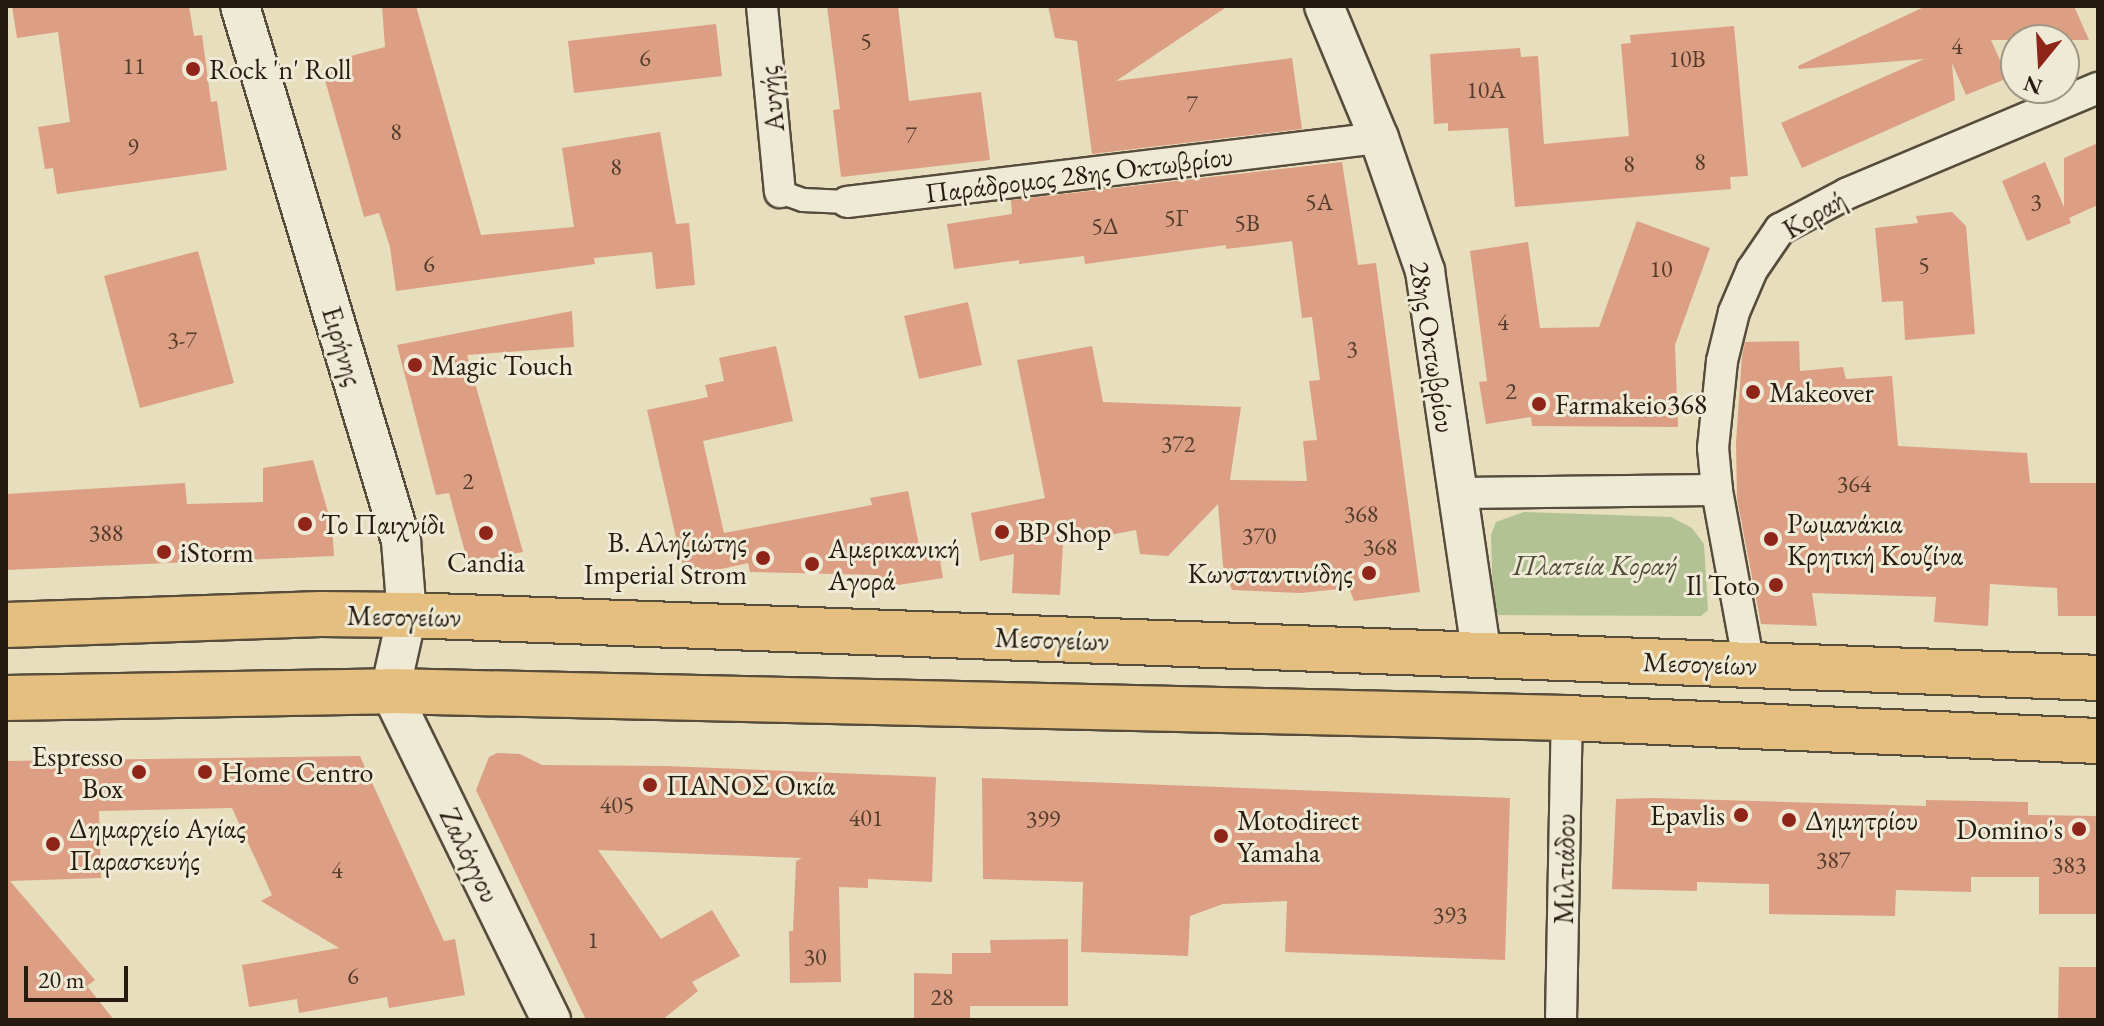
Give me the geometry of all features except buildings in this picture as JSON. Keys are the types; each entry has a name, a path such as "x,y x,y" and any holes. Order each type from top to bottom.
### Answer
{"main road":[{"name":"Μεσογείων","path":"6,625 321,614 407,615 2098,678"},
{"path":"6,698 390,691 1567,718 2098,741"}],"street":[{"name":"Ειρήνης","path":"240,6 401,541 407,615 390,691"},
{"name":"Αυγής","path":"762,6 780,192"},
{"name":"28ης Οκτωβρίου","path":"1324,6 1379,138 1425,271 1482,655"},
{"name":"Κοραή","path":"1749,665 1717,490 1713,448 1722,361 1734,312 1752,270 1780,229 1848,193 2098,88"},
{"name":"Παράδρομος 28ης Οκτωβρίου","path":"780,192 803,200 847,202 1379,138"},
{"path":"1456,493 1717,490"},
{"name":"Ζαλόγγου","path":"390,691 551,1020"},
{"name":"Μιλτιάδου","path":"1561,1020 1567,718"}],"green space":[{"name":"Πλατεία Κοραή","path":"1524,512 1671,517 1692,528 1704,544 1708,610 1701,616 1498,615 1493,608 1491,535 1496,522"}],"place":[{"name":"Rock 'n' Roll","path":"193,69"},
{"name":"Magic Touch","path":"415,365"},
{"name":"Makeover","path":"1753,392"},
{"name":"Farmakeio368","path":"1539,404"},
{"name":"Το Παιχνίδι","path":"305,524"},
{"name":"BP Shop","path":"1002,532"},
{"name":"Candia","path":"486,533"},
{"name":"Ρωμανάκια Κρητική Κουζίνα","path":"1771,539"},
{"name":"iStorm","path":"164,552"},
{"name":"Β. Αληζιώτης Imperial Strom","path":"763,558"},
{"name":"Αμερικανική Αγορά","path":"812,564"},
{"name":"Κωνσταντινίδης","path":"1369,573"},
{"name":"Il Toto","path":"1776,585"},
{"name":"Espresso Box","path":"139,772"},
{"name":"Home Centro","path":"205,772"},
{"name":"ΠΑΝΟΣ Οικία","path":"650,785"},
{"name":"Epavlis","path":"1741,815"},
{"name":"Δημητρίου","path":"1789,820"},
{"name":"Domino's","path":"2079,829"},
{"name":"Motodirect Yamaha","path":"1221,836"},
{"name":"Δημαρχείο Αγίας Παρασκευής","path":"53,844"}]}
